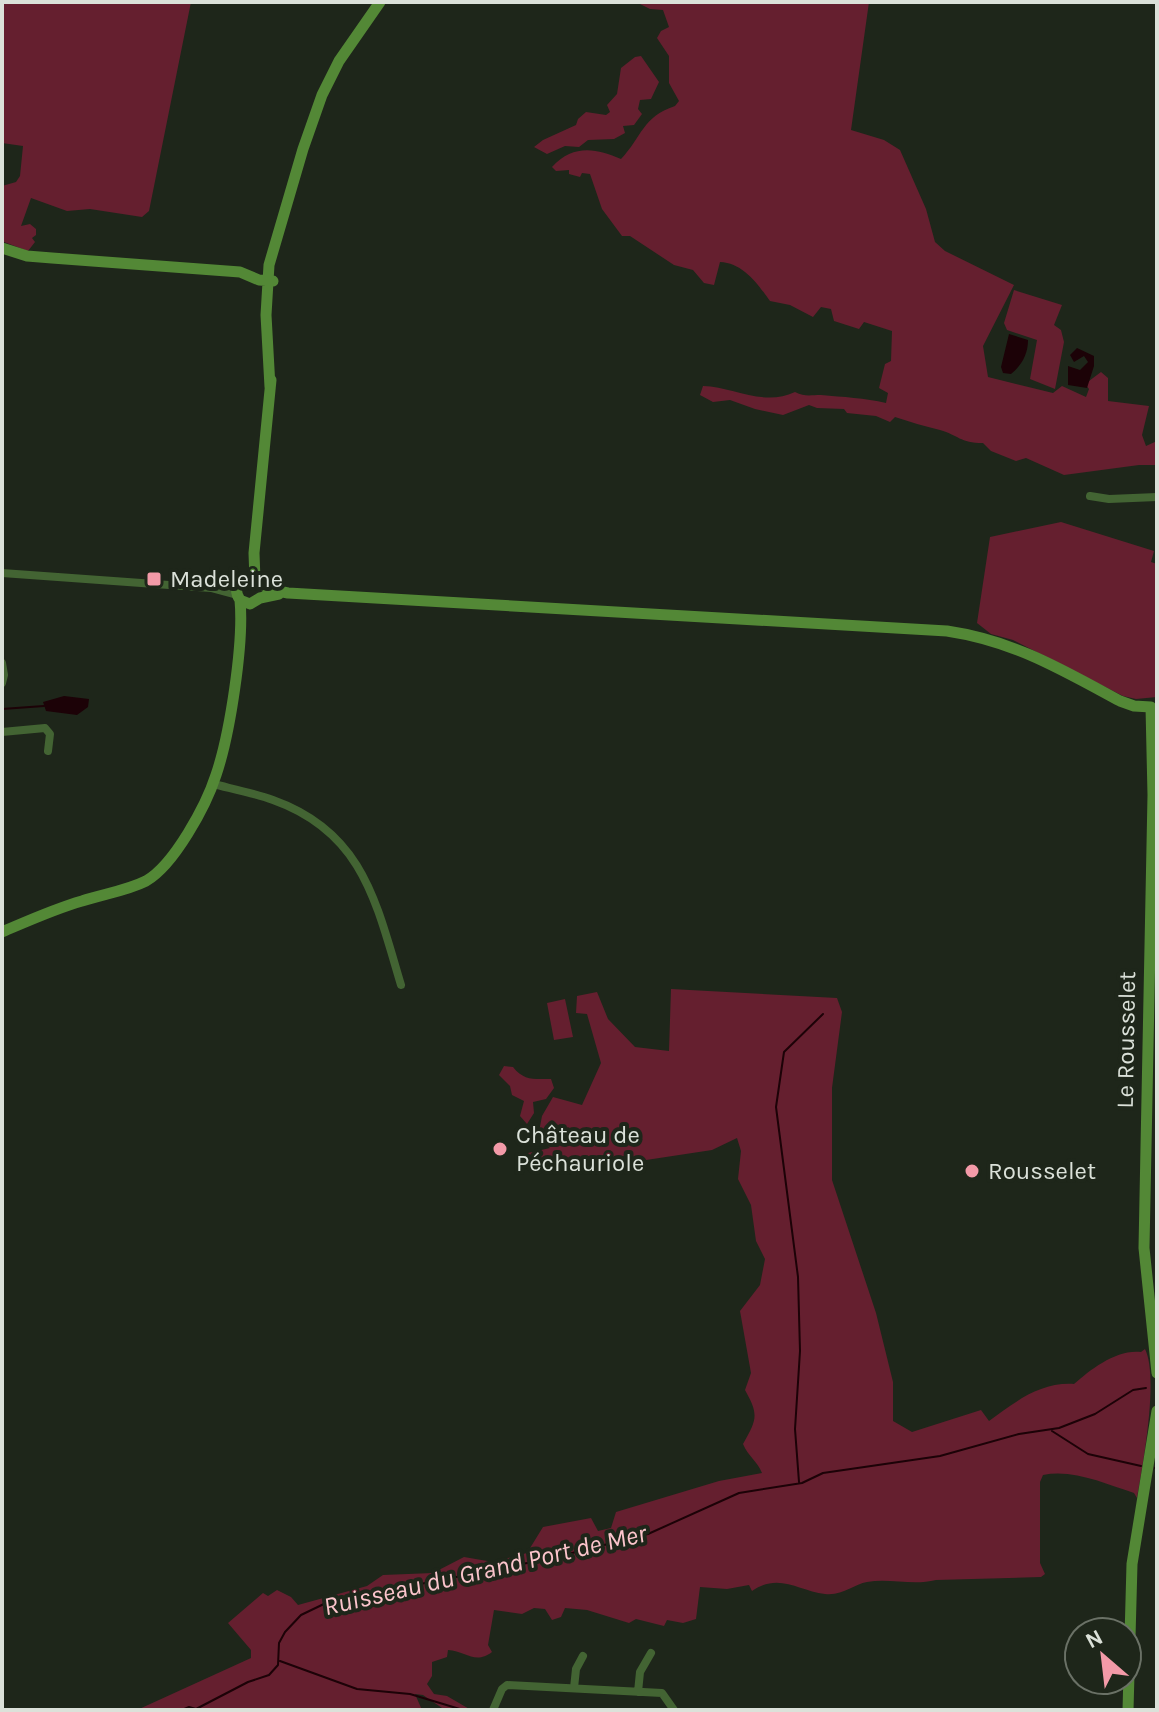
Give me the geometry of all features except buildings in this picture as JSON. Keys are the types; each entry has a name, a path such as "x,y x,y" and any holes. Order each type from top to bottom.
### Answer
{"street":[{"path":"2,932 70,904 125,889 150,878 178,846 213,784 223,748 254,553 270,387 272,266 303,149 326,86 350,43 380,2"},
{"path":"2,248 27,256 240,272 270,280"},
{"path":"240,272 272,266"},
{"path":"1090,496 1109,499 1157,497"},
{"path":"2,573 248,591 947,631 979,636 1018,648 1120,701 1134,706 1154,706"},
{"path":"2,663 2,683"},
{"name":"Le Rousselet","path":"1154,706 1144,1248 1157,1373"},
{"path":"2,732 45,728 50,734 48,751"},
{"path":"213,784 290,807 340,840 368,887 401,985"},
{"path":"1128,1710 1132,1564 1157,1411"},
{"path":"638,1692 640,1672 651,1653"},
{"path":"574,1688 576,1669 583,1656"},
{"path":"493,1710 502,1689 507,1685 662,1693 674,1710"}],"shaded area":[{"path":"2,2 191,2 149,211 142,217 90,209 67,211 31,198 21,226 30,224 36,229 36,235 32,238 35,242 28,251 4,242 2,186 16,182 20,176 23,146 2,143"},
{"path":"636,2 869,2 851,130 884,140 900,150 926,209 935,242 945,251 1014,285 983,346 988,377 1053,393 1062,386 1086,397 1089,389 1085,384 1101,372 1108,378 1108,401 1149,406 1142,435 1146,446 1157,441 1157,465 1064,475 1026,458 1016,461 991,451 983,443 964,440 895,417 890,422 876,416 847,413 844,409 809,405 783,415 730,400 713,402 700,395 703,386 760,397 772,398 795,392 886,403 888,393 879,388 885,364 891,361 892,331 864,322 859,329 834,321 831,309 821,307 813,317 790,305 770,301 749,275 728,263 720,262 714,285 704,283 693,270 674,265 630,236 622,236 602,209 590,174 582,173 580,177 569,174 569,170 556,171 552,167 576,151 603,152 621,159 649,122 679,101 669,83 669,56 657,38 661,31 669,27 663,10 650,9"},
{"path":"641,56 659,82 651,99 640,100 638,109 642,114 634,125 623,126 625,133 614,139 588,140 579,147 565,146 547,154 534,147 576,125 586,112 606,115 610,112 607,105 617,94 621,68"},
{"path":"1014,290 1062,305 1054,325 1061,330 1064,342 1055,389 1030,379 1037,340 1007,330 1004,323"},
{"path":"1009,334 1028,340 1024,359 1011,374 1003,373 1001,367"},
{"path":"1077,348 1094,356 1087,388 1068,385 1068,366 1080,370 1088,362 1084,356 1074,362 1070,355"},
{"path":"1061,522 1154,551 1151,562 1157,564 1157,697 1136,699 1123,696 1013,640 991,634 977,623 990,537"},
{"path":"64,696 89,699 88,707 77,715 46,711 43,702"},
{"path":"671,989 837,998 842,1012 832,1088 832,1180 876,1313 893,1382 893,1421 912,1432 981,1410 989,1421 1028,1395 1050,1386 1074,1384 1096,1366 1114,1357 1145,1349 1149,1362 1150,1399 1137,1498 1134,1493 1089,1478 1066,1474 1043,1475 1040,1482 1040,1563 1045,1574 1041,1577 876,1581 831,1594 780,1583 771,1583 752,1591 749,1585 727,1589 700,1587 696,1619 683,1623 667,1620 664,1626 636,1619 629,1623 587,1610 565,1608 561,1617 552,1620 545,1609 534,1608 522,1614 494,1610 488,1645 492,1652 475,1657 448,1650 447,1657 432,1662 432,1676 427,1684 434,1694 447,1696 471,1710 445,1710 423,1695 415,1694 422,1710 137,1710 251,1658 251,1650 228,1623 263,1593 268,1596 277,1590 291,1597 298,1605 367,1586 383,1575 433,1573 464,1557 493,1562 527,1553 543,1527 591,1518 598,1531 611,1528 616,1512 719,1481 762,1473 743,1444 751,1429 754,1411 745,1390 751,1373 740,1311 760,1285 765,1259 756,1241 751,1205 738,1179 741,1151 737,1138 712,1150 633,1162 623,1156 595,1162 589,1168 573,1164 559,1170 547,1170 545,1164 530,1168 528,1153 550,1148 538,1137 542,1116 553,1097 582,1105 601,1063 587,1014 576,1013 577,996 597,992 608,1019 635,1047 669,1051"},
{"path":"565,999 573,1037 554,1040 547,1003"},
{"path":"504,1066 513,1067 530,1078 551,1079 554,1088 546,1099 533,1102 534,1113 527,1124 520,1116 524,1101 512,1095 510,1086 499,1075"}],"waterway":[{"path":"2,709 44,706"},
{"path":"799,1482 795,1429 800,1351 798,1277 776,1107 784,1052 823,1014"},
{"name":"Ruisseau du Grand Port de Mer","path":"182,1710 189,1707 196,1709 248,1682 269,1675 278,1665 279,1643 285,1632 301,1615 328,1602 548,1559 648,1534 739,1493 802,1483 823,1473 940,1456 1019,1434 1059,1428 1095,1414 1133,1390 1146,1388"},
{"path":"1052,1431 1088,1454 1141,1466"},
{"path":"280,1661 357,1689 410,1694 463,1710"}],"place":[{"name":"Madeleine","path":"154,579"},
{"name":"Château de Péchauriole","path":"500,1149"},
{"name":"Rousselet","path":"972,1171"}]}
